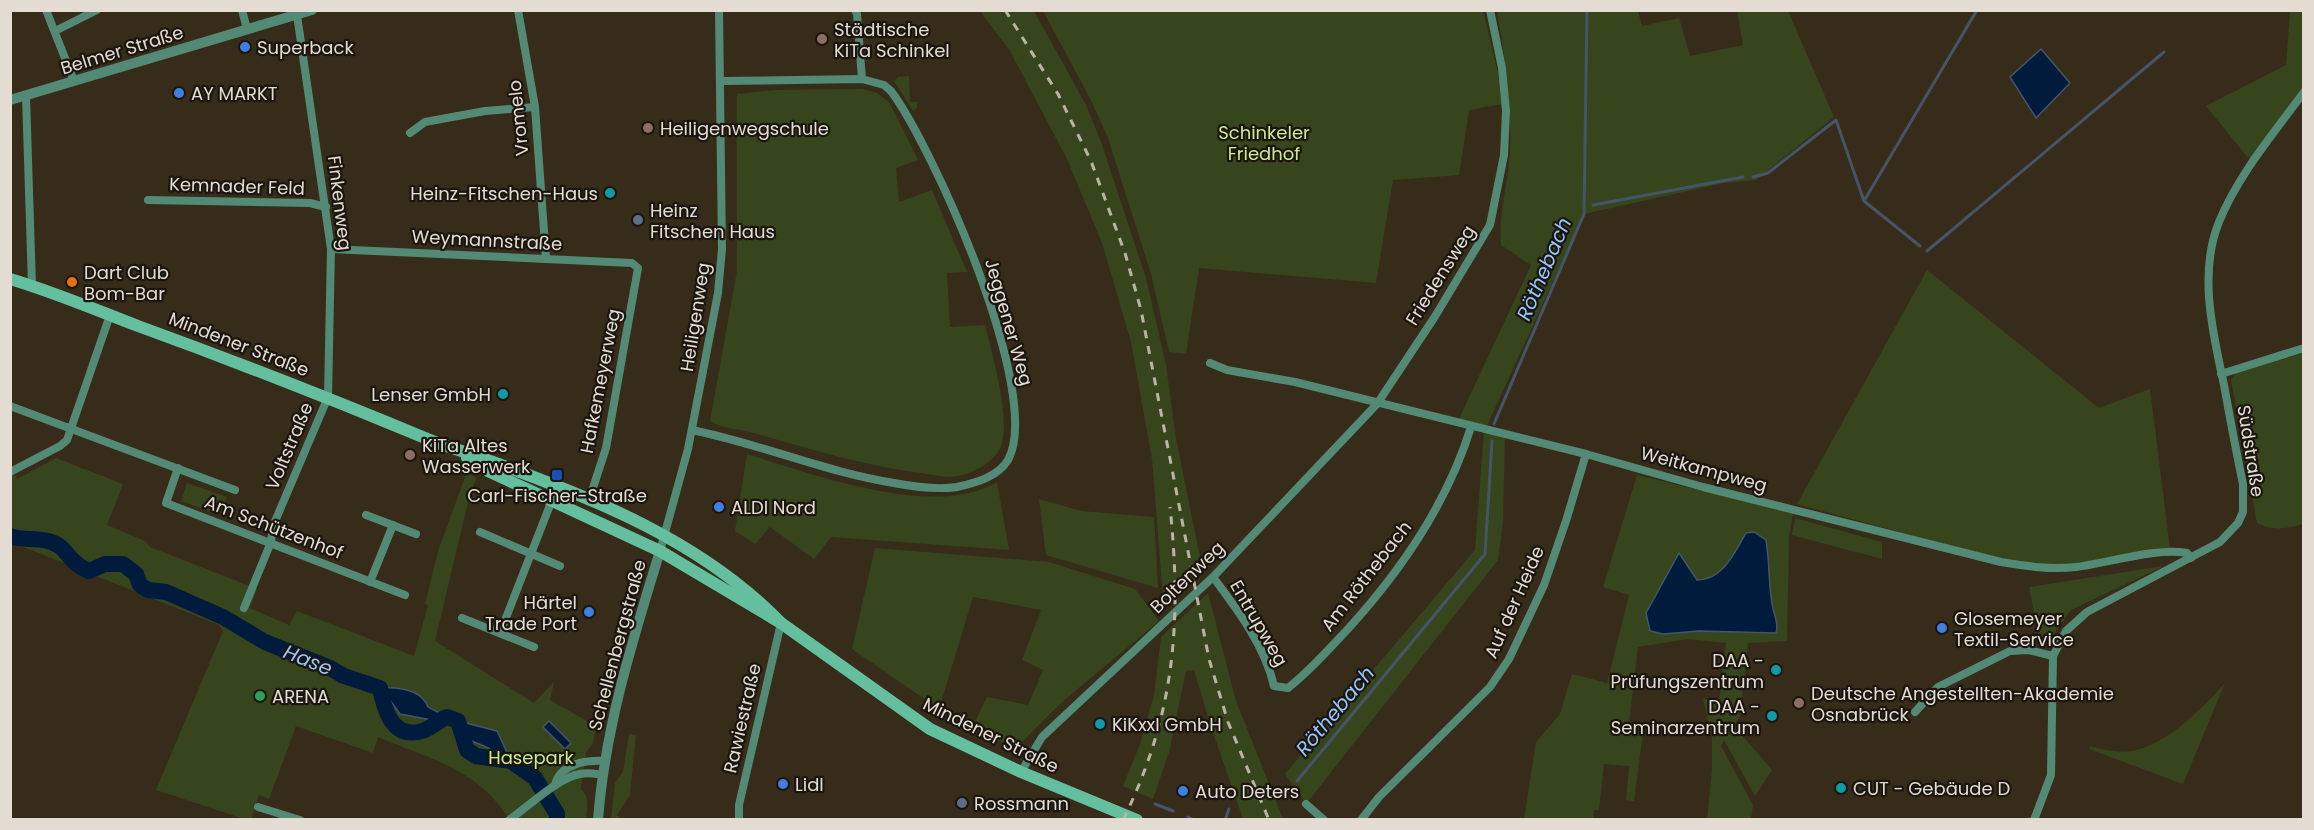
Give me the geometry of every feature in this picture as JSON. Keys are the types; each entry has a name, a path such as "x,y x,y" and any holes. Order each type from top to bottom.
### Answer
{"main road":[{"name":"Mindener Straße","path":"10,279 328,397 452,449 488,460 640,521 665,535 757,599 781,623"},
{"name":"Mindener Straße","path":"452,449 488,471 660,551 781,623 930,729 1021,772 1137,819"}],"street":[{"path":"46,10 74,81"},
{"path":"55,31 97,10"},
{"path":"242,10 247,29"},
{"name":"Belmer Straße","path":"10,100 312,10"},
{"name":"Vromelo","path":"518,10 535,107 546,259"},
{"name":"Heiligenweg","path":"660,551 692,430 718,293 722,249 719,10"},
{"path":"855,10 862,79"},
{"name":"Friedensweg","path":"1377,404 1434,318 1490,225 1504,155 1506,122 1502,68 1490,10"},
{"name":"Finkenweg","path":"297,15 331,249 328,397"},
{"name":"Jeggener Weg","path":"692,430 733,439 832,470 873,480 938,488 963,485 990,476 1002,468 1013,449 1016,425 1007,365 966,237 928,155 897,99 884,85 862,79 721,81"},
{"name":"Südstraße","path":"2053,656 2066,631 2087,612 2220,542 2231,533 2243,512 2243,484 2211,318 2208,288 2210,257 2218,224 2232,195 2304,92"},
{"path":"26,96 32,286"},
{"path":"410,133 425,122 485,111 535,107"},
{"name":"Kemnader Feld","path":"147,200 310,203 326,207"},
{"name":"Weymannstraße","path":"331,249 632,263 638,268"},
{"name":"Hafkemeyerweg","path":"589,500 606,448 638,268"},
{"path":"10,472 60,446 67,440 110,315"},
{"path":"2221,374 2304,348"},
{"name":"Weitkampweg","path":"1210,363 1227,370 1295,382 1586,454 1703,487 2001,562 2043,568 2075,567 2165,552 2183,552 2191,558"},
{"name":"Voltstraße","path":"244,608 271,542 273,526 328,397"},
{"name":"Boltenweg","path":"1021,772 1042,737 1214,577 1377,404"},
{"name":"Am Schützenhof","path":"10,406 236,490"},
{"name":"Am Röthebach","path":"1274,686 1288,688 1308,672 1367,608 1396,570 1429,523 1448,487 1471,427"},
{"name":"Auf der Heide","path":"1361,819 1379,797 1490,687 1509,659 1544,585 1586,454"},
{"name":"Am Schützenhof","path":"178,468 166,503 405,595"},
{"path":"500,633 552,500 574,493"},
{"path":"366,515 416,534"},
{"path":"370,582 393,525"},
{"path":"480,532 560,566"},
{"name":"Schellenbergstraße","path":"598,819 603,775 624,671 660,551"},
{"name":"Entrupweg","path":"1214,577 1235,607 1270,667 1274,686"},
{"path":"462,618 534,647"},
{"name":"Rawiestraße","path":"739,819 739,805 781,623"},
{"path":"1916,712 1938,687 2010,651 2028,650 2053,656 2051,774 2034,819"},
{"path":"555,785 557,776 561,772 577,764 590,760 606,761"},
{"path":"509,819 555,785 580,774 603,775"},
{"path":"1306,804 1324,819"},
{"path":"258,807 300,819"}],"green space":[{"path":"980,11 1034,11 1086,105 1101,142 1146,278 1166,365 1176,438 1203,572 1164,609 1152,459 1131,342 1102,243 1067,159 1010,51"},
{"name":"Schinkeler Friedhof","path":"1043,11 1483,11 1498,73 1502,104 1469,110 1459,175 1393,180 1376,283 1199,268 1186,354 1169,352 1151,274 1108,138 1091,100"},
{"path":"1497,11 1638,11 1642,26 1679,18 1690,56 1743,45 1737,11 1788,11 1834,117 1756,180 1724,183 1584,214 1485,430 1505,435 1503,522 1498,560 1306,804 1285,774 1475,550 1484,430 1457,423 1531,265 1501,245 1502,211 1510,153 1510,117"},
{"path":"2290,11 2303,11 2303,95 2253,164 2206,106 2286,65"},
{"path":"909,76 910,102 917,102 917,108 913,111 894,81 898,77"},
{"path":"863,89 877,93 889,102 918,160 896,168 899,202 932,190 967,272 947,273 950,327 985,325 1002,403 1003,434 1001,446 993,458 980,468 964,475 944,477 872,465 710,421 737,271 737,94 775,90"},
{"path":"1927,270 2099,408 2150,389 2170,549 2043,568 1947,545 1797,504"},
{"path":"2303,353 2303,524 2274,528 2257,523 2231,380 2236,373"},
{"path":"747,454 838,482 908,495 941,496 971,493 997,482 1009,550 831,537 814,559 770,527 755,544 735,531"},
{"name":"Hasepark","path":"56,458 123,484 107,525 145,541 150,547 257,589 250,608 289,625 297,611 414,656 428,605 425,604 438,551 467,472 476,478 469,498 435,641 534,703 554,682 550,700 597,727 592,745 586,752 581,789 587,799 586,819 509,819 483,788 468,777 434,759 378,737 373,753 296,726 269,799 259,795 251,819 244,819 156,790 223,631 219,625 11,542 11,469 17,479"},
{"path":"1637,475 1793,513 1789,538 1787,641 1748,643 1740,716 1734,726 1772,770 1755,796 1724,740 1721,746 1753,805 1751,819 1707,819 1712,770 1712,737 1703,699 1719,701 1726,643 1687,639 1638,647 1629,723 1644,725 1634,801 1626,800 1629,766 1604,764 1599,810 1594,810 1593,819 1524,820 1536,742 1560,714 1572,674 1607,683 1629,595 1603,587"},
{"path":"187,483 227,497 220,515 181,501"},
{"path":"1039,499 1081,511 1154,517 1158,588 1046,555"},
{"path":"1795,518 1882,542 1882,559 1792,535"},
{"path":"875,548 1049,562 1135,589 1159,621 1062,702 1015,749 972,728 987,697 1028,705 1043,670 1022,660 1041,610 973,597 939,709 852,649"},
{"path":"2164,566 2071,610 2048,642 2040,643 2029,587"},
{"path":"1208,593 1236,701 1283,819 1243,819 1194,670 1186,671 1169,752 1153,799 1123,786 1140,744 1154,695 1161,637"},
{"path":"2225,683 2183,784 2089,749 2090,746 2111,751 2132,751 2158,742 2183,725"},
{"path":"629,734 636,735 630,795 617,815 622,819 611,819 615,783 623,772"}],"water":[{"path":"2041,49 2070,83 2036,118 2010,77"},
{"path":"1754,532 1766,540 1771,600 1777,624 1776,633 1699,631 1663,634 1650,631 1646,613 1679,553 1697,580 1706,579 1727,564 1746,533"},
{"path":"380,688 408,690 420,696 428,707 447,717 437,721 400,714 390,700 381,696"},
{"path":"458,721 497,731 511,761 468,738"},
{"path":"549,721 571,743 565,749 543,727"}],"waterway":[{"name":"Röthebach","path":"1494,424 1584,214 1587,10"},
{"path":"1753,177 1768,173 1836,120 1864,201 1977,10"},
{"path":"1927,251 2164,52"},
{"path":"1593,205 1743,177"},
{"path":"1864,201 1920,246"},
{"name":"Röthebach","path":"1297,781 1485,554 1492,441"},
{"name":"Hase","path":"10,536 54,543 62,548 73,561 89,571 105,564 123,564 136,574 140,585 148,590 166,592 223,617 265,642 330,668 344,676 380,688 390,719 401,730 422,731 447,717 458,721 467,750 476,756 511,761 535,778 557,814 557,820"},
{"name":"Röthebach","path":"1155,804 1173,811"},
{"name":"Röthebach","path":"1225,820 1229,809"},
{"name":"Röthebach","path":"1188,817 1194,820"}],"railway":[{"path":"1005,10 1058,94 1091,161 1125,253 1141,310 1209,659 1228,722 1269,820"},
{"path":"1123,820 1154,743 1164,705 1170,667 1175,590 1170,507"}],"place":[{"name":"Städtische KiTa Schinkel","path":"822,39"},
{"name":"Superback","path":"245,47"},
{"name":"AY MARKT","path":"179,93"},
{"name":"Heiligenwegschule","path":"648,128"},
{"name":"Heinz-Fitschen-Haus","path":"610,193"},
{"name":"Heinz Fitschen Haus","path":"638,220"},
{"name":"Dart Club Bom-Bar","path":"72,282"},
{"name":"Lenser GmbH","path":"503,394"},
{"name":"KiTa Altes Wasserwerk","path":"410,455"},
{"name":"Carl-Fischer-Straße","path":"557,475"},
{"name":"ALDI Nord","path":"719,507"},
{"name":"Härtel Trade Port","path":"589,612"},
{"name":"Glosemeyer Textil-Service","path":"1942,628"},
{"name":"DAA - Prüfungszentrum","path":"1776,670"},
{"name":"ARENA","path":"260,696"},
{"name":"Deutsche Angestellten-Akademie Osnabrück","path":"1799,703"},
{"name":"DAA - Seminarzentrum","path":"1772,716"},
{"name":"KiKxxl GmbH","path":"1100,724"},
{"name":"Lidl","path":"783,784"},
{"name":"CUT - Gebäude D","path":"1841,788"},
{"name":"Auto Deters","path":"1183,791"},
{"name":"Rossmann","path":"962,803"}]}
